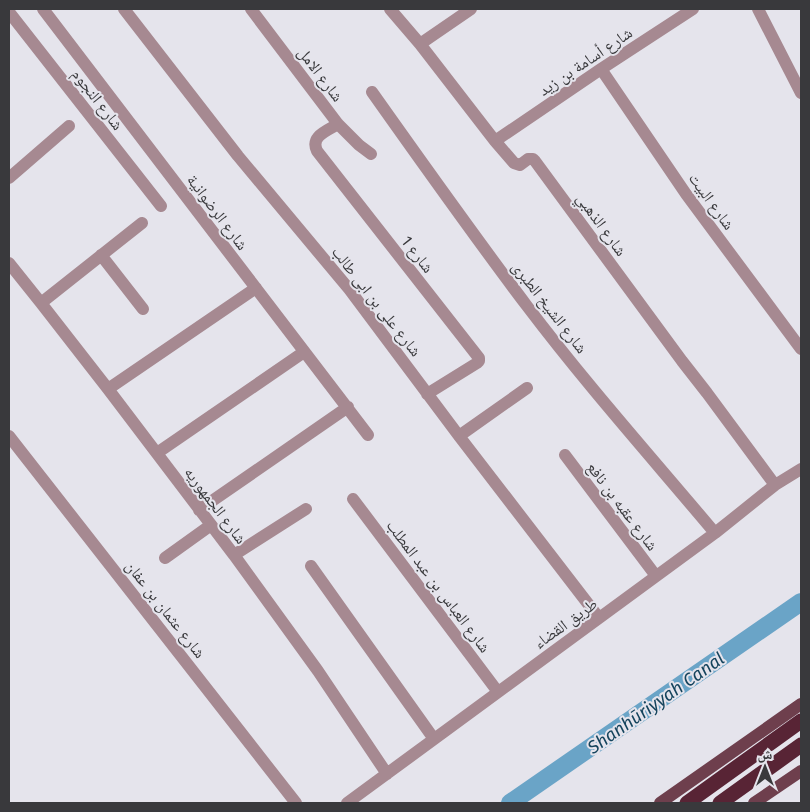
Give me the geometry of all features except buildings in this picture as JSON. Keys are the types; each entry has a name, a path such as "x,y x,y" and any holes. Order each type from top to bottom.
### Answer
{"highway":[{"path":"687,803 801,720"},
{"path":"720,803 801,745"}],"main road":[{"path":"660,803 801,704"},
{"path":"754,803 801,771"}],"street":[{"name":"شارع الرضوانية","path":"44,9 368,434"},
{"name":"شارع على بن ابى طالب","path":"124,9 238,156 349,289 598,618"},
{"name":"شارع الامل","path":"251,9 338,124 371,154"},
{"name":"شارع الذهبي","path":"390,9 420,44 495,141 516,164 520,164 528,158 536,161 775,485"},
{"path":"420,44 471,9"},
{"name":"شارع أسامة بن زيد","path":"495,141 693,9"},
{"path":"758,9 801,93"},
{"name":"شارع النجوم","path":"9,12 161,206"},
{"name":"شارع البيت","path":"601,69 686,194 801,349"},
{"name":"شارع الشيخ الطبرى","path":"372,92 528,307 588,383 715,533"},
{"name":"شارع 1","path":"338,124 317,137 314,145 317,151 479,358 477,363 427,394"},
{"path":"9,178 70,126"},
{"path":"41,303 142,223"},
{"path":"101,255 143,309"},
{"name":"شارع الجمهوريه","path":"9,263 108,389 234,555 318,671 387,774"},
{"path":"108,389 256,288"},
{"path":"157,453 304,352"},
{"path":"459,436 527,388"},
{"path":"199,510 348,407"},
{"name":"شارع عثمان بن عفان","path":"9,436 296,803"},
{"name":"شارع عقبه بن نافع","path":"564,455 656,576"},
{"name":"طريق القضاء","path":"347,803 715,533 775,485 801,469"},
{"name":"شارع العباس بن عبد المطلب","path":"353,500 498,692"},
{"path":"234,555 306,509"},
{"path":"165,558 211,525"},
{"path":"311,566 434,739"}],"waterway":[{"name":"Shanhūriyyah Canal","path":"510,803 801,602"}]}
